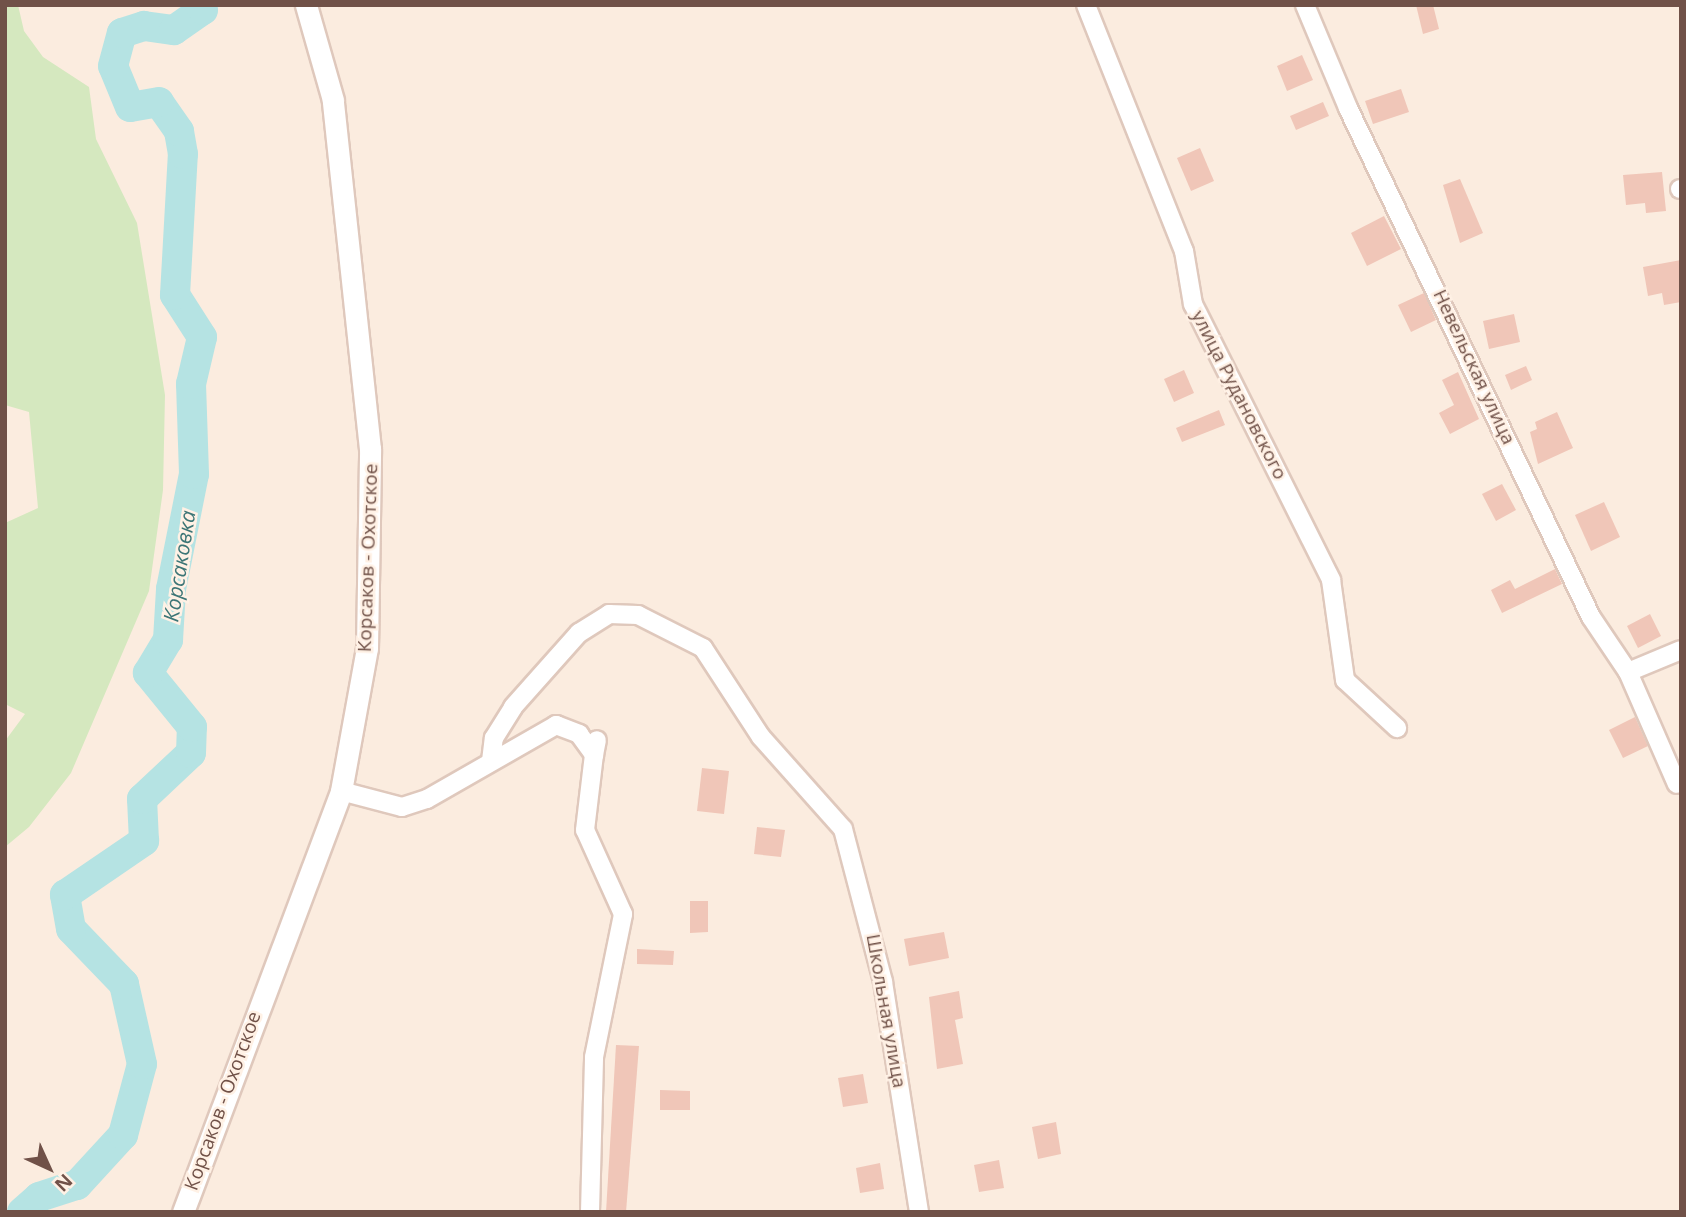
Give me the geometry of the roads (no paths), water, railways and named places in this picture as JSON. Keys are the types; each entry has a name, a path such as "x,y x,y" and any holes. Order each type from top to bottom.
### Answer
{"street":[{"name":"Корсаков - Охотское","path":"183,1212 341,791 367,648 370,449 333,100 306,5"},
{"name":"улица Рудановского","path":"1086,5 1184,251 1193,304 1331,580 1345,680 1397,728"},
{"name":"Невельская улица","path":"1305,5 1348,108 1591,617 1628,672 1677,784"},
{"name":"Школьная улица","path":"491,761 494,738 513,707 579,633 609,614 638,615 703,648 761,737 834,815 872,930 919,1212"},
{"path":"1628,672 1681,650"},
{"path":"341,791 402,807 427,799 556,725 579,734 596,748 585,830 623,914 594,1057 590,1212"}],"waterway":[{"name":"Корсаковка","path":"22,1212 39,1197 77,1185 123,1135 142,1064 124,984 71,929 65,895 144,841 142,799 191,753 192,727 148,673 168,640 171,589 194,474 191,384 202,337 175,295 183,154 179,131 159,102 130,107 113,66 122,33 144,26 174,30 203,10 200,5"}]}
